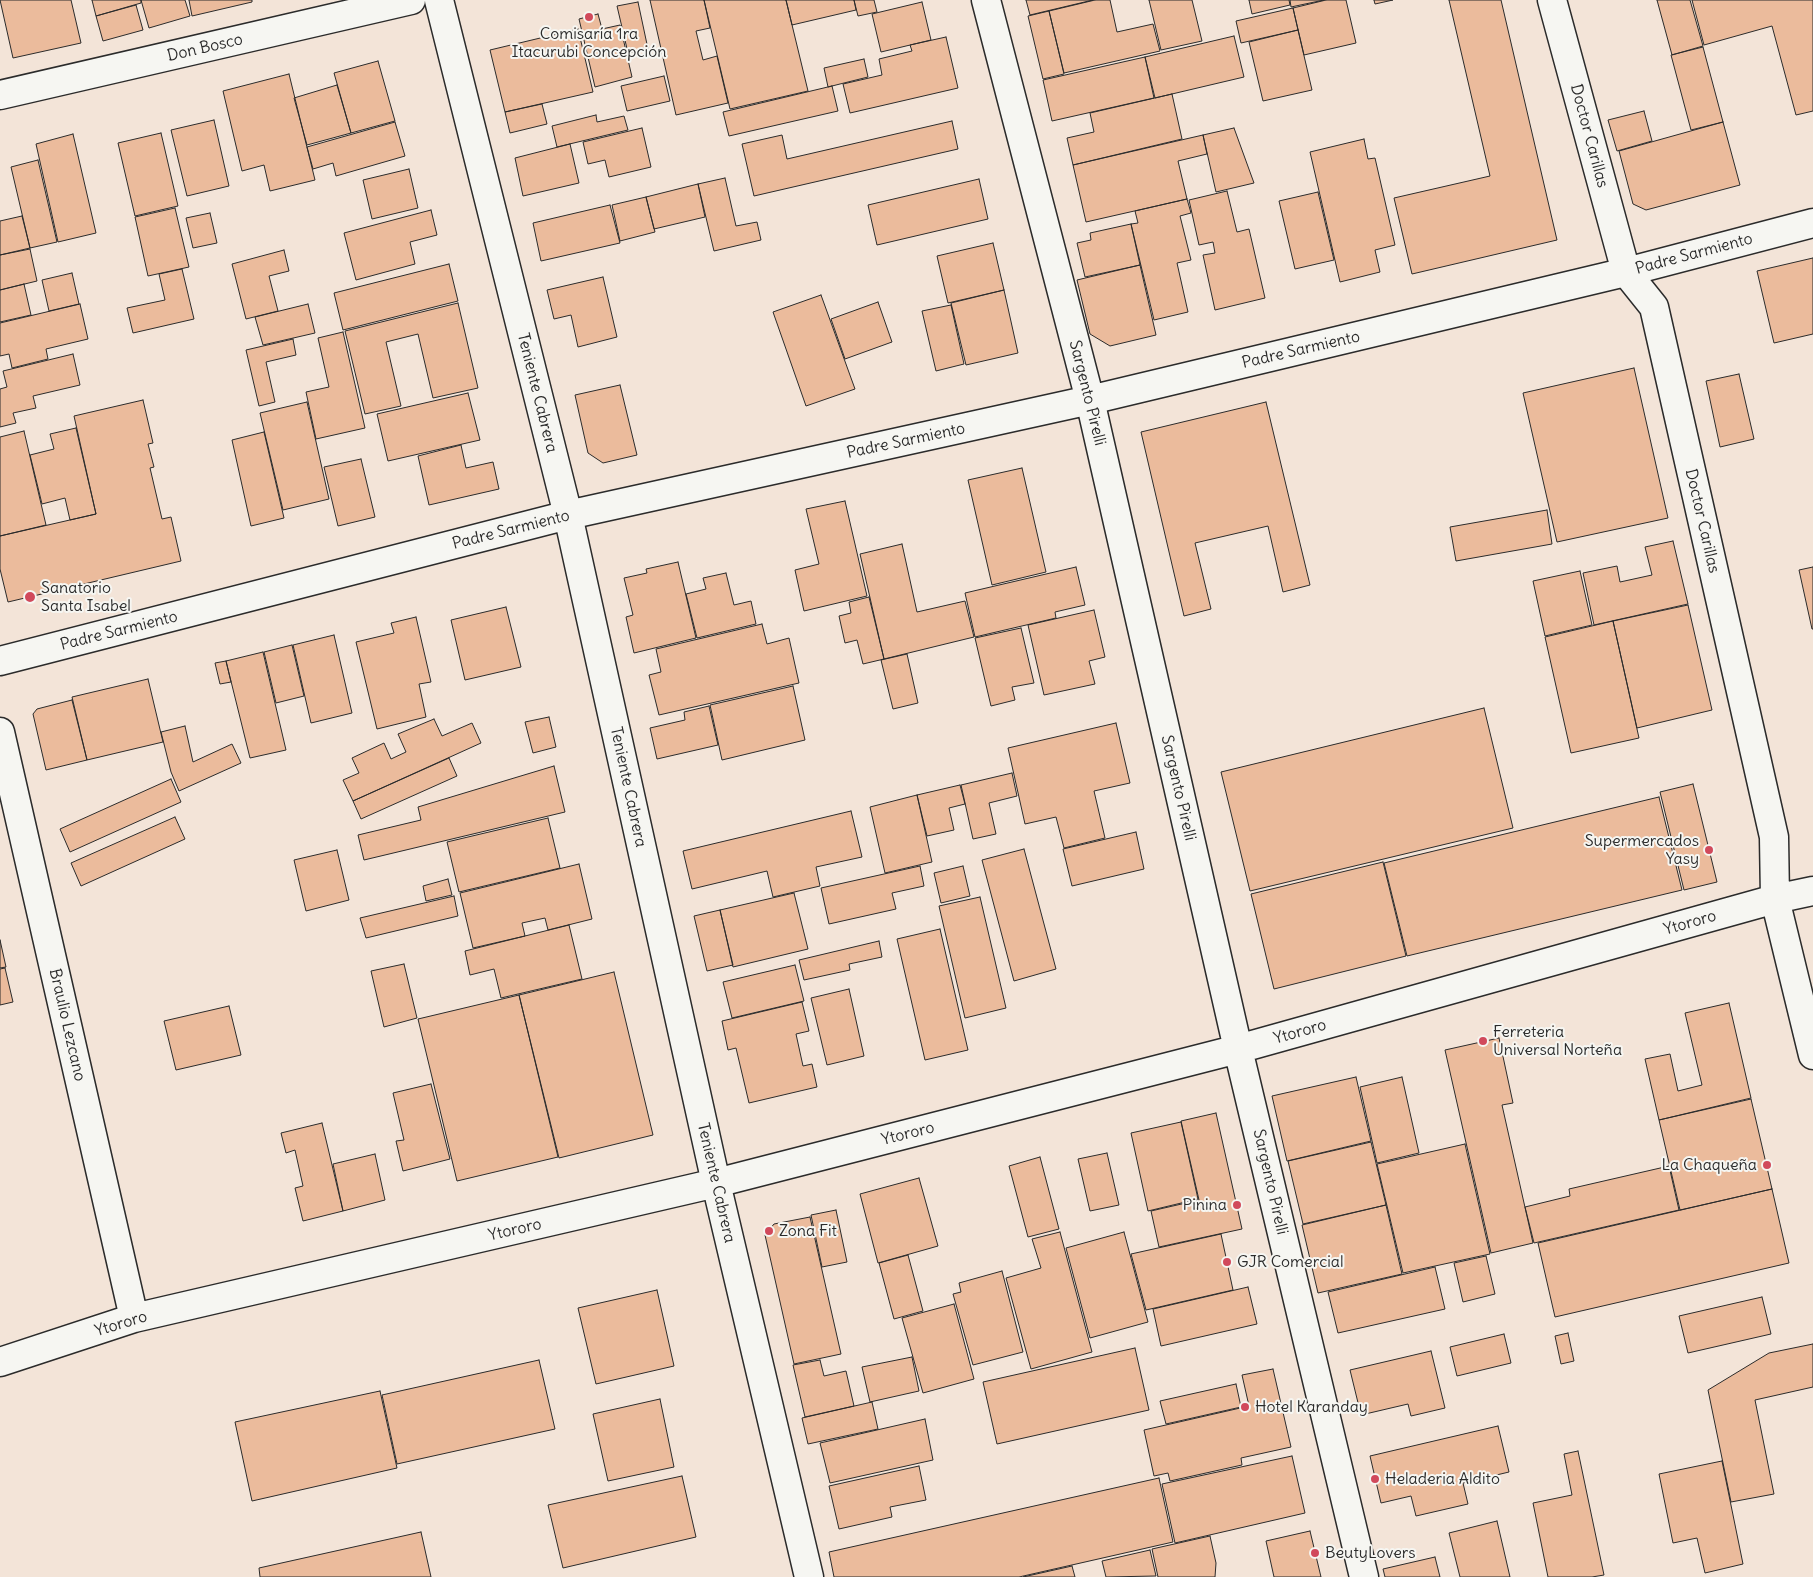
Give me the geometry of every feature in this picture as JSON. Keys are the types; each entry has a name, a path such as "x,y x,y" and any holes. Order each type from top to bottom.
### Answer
{"street":[{"name":"Don Bosco","path":"0,95 411,0"},
{"name":"Teniente Cabrera","path":"439,0 568,515 716,1183 808,1577"},
{"name":"Sargento Pirelli","path":"986,0 1090,400 1238,1049 1364,1577"},
{"name":"Doctor Carillas","path":"1552,0 1626,272 1654,308 1774,837 1775,899 1813,1055"},
{"name":"Padre Sarmiento","path":"0,661 568,515 1090,400 1626,272 1813,223"},
{"name":"Braulio Lezcano","path":"0,732 134,1318"},
{"name":"Ytororo","path":"0,1362 134,1318 716,1183 1238,1049 1775,899 1813,891"}],"building":[{"path":"0,0 71,0 81,43 13,58"},
{"path":"92,0 141,0 141,3 96,16"},
{"path":"141,0 185,0 190,16 149,28"},
{"path":"189,0 252,0 252,2 192,16"},
{"path":"650,0 704,0 710,28 696,31 703,60 717,56 728,103 676,115"},
{"path":"704,0 786,0 808,91 730,109"},
{"path":"786,0 854,0 856,10 792,25"},
{"path":"854,0 874,0 877,12 858,16"},
{"path":"1026,0 1093,0 1030,15"},
{"path":"1095,0 1110,0 1117,32 1153,24 1160,51 1064,73 1049,11"},
{"path":"1149,0 1192,0 1202,41 1161,50"},
{"path":"1249,0 1289,0 1290,5 1252,14"},
{"path":"1290,0 1324,0 1291,7"},
{"path":"1326,0 1346,0 1356,43 1304,55 1293,8"},
{"path":"1374,0 1393,0 1375,4"},
{"path":"1449,0 1501,0 1557,240 1412,274 1394,198 1490,176"},
{"path":"1657,0 1690,0 1703,46 1672,55"},
{"path":"1692,0 1813,0 1813,111 1796,115 1772,26 1704,45"},
{"path":"638,2 648,49 628,53 617,6"},
{"path":"922,2 931,40 881,52 872,14"},
{"path":"136,5 143,30 103,41 96,16"},
{"path":"1293,8 1298,30 1241,43 1236,21"},
{"path":"1049,11 1064,74 1043,79 1028,16"},
{"path":"598,14 602,29 620,25 632,77 595,87 579,19"},
{"path":"578,29 593,92 505,112 490,50"},
{"path":"1298,30 1312,90 1263,101 1249,42"},
{"path":"1234,36 1244,77 1155,98 1145,57"},
{"path":"946,37 958,88 850,113 843,84 882,75 879,59 912,51 910,45"},
{"path":"1703,47 1723,122 1691,130 1671,55"},
{"path":"1145,57 1154,98 1052,121 1043,80"},
{"path":"864,59 868,77 828,87 824,68"},
{"path":"378,61 395,121 351,133 334,73"},
{"path":"289,74 315,180 270,191 264,165 242,171 223,91"},
{"path":"664,76 670,101 627,111 621,86"},
{"path":"337,85 351,133 307,145 294,98"},
{"path":"832,86 838,111 729,136 723,112"},
{"path":"1172,94 1182,139 1073,165 1067,138 1094,132 1090,113"},
{"path":"542,104 547,124 510,133 505,112"},
{"path":"1644,111 1652,141 1617,151 1608,120"},
{"path":"596,115 597,122 624,116 628,130 557,147 552,126"},
{"path":"214,120 229,186 187,196 171,130"},
{"path":"952,121 958,149 754,196 742,144 782,135 787,159"},
{"path":"395,122 405,156 336,176 333,163 313,169 307,147"},
{"path":"1723,122 1740,185 1646,210 1633,204 1619,151"},
{"path":"642,128 651,167 609,177 605,160 588,164 583,142"},
{"path":"1234,128 1254,183 1216,192 1203,135"},
{"path":"161,133 178,206 135,216 118,143"},
{"path":"73,134 96,233 58,242 36,144"},
{"path":"1203,135 1207,154 1178,161 1187,199 1086,222 1073,165"},
{"path":"1364,139 1368,159 1375,158 1395,245 1375,250 1380,272 1340,282 1310,152"},
{"path":"570,144 579,183 523,196 515,158"},
{"path":"38,160 57,242 30,248 11,167"},
{"path":"409,169 418,208 372,219 363,180"},
{"path":"725,178 736,226 757,222 761,240 714,251 698,184"},
{"path":"979,179 988,219 877,245 868,205"},
{"path":"698,184 705,217 654,229 646,197"},
{"path":"1227,191 1237,232 1249,229 1265,298 1215,310 1203,255 1215,253 1213,242 1199,245 1189,200"},
{"path":"1318,192 1334,260 1295,269 1279,201"},
{"path":"646,197 655,232 620,241 612,205"},
{"path":"1187,199 1191,213 1180,216 1191,260 1177,263 1188,312 1154,320 1131,224 1138,223 1135,211"},
{"path":"610,205 620,243 541,261 533,223"},
{"path":"175,208 189,267 148,276 135,217"},
{"path":"431,210 437,235 410,242 415,264 356,280 344,233"},
{"path":"210,213 217,243 193,248 186,218"},
{"path":"22,216 30,248 0,255 0,221"},
{"path":"1131,224 1140,265 1085,277 1077,243 1091,240 1090,233"},
{"path":"993,243 1004,290 948,303 937,256"},
{"path":"30,249 37,281 0,290 0,255"},
{"path":"284,250 289,271 269,276 278,311 246,319 232,264"},
{"path":"1813,258 1813,334 1774,343 1757,271"},
{"path":"449,264 458,301 343,330 334,293"},
{"path":"1140,265 1156,335 1110,346 1090,334 1077,280"},
{"path":"182,269 194,319 133,333 127,308 165,300 159,274"},
{"path":"72,273 79,304 49,311 42,280"},
{"path":"603,277 617,337 578,347 571,315 554,319 547,290"},
{"path":"24,284 31,315 0,322 0,290"},
{"path":"1004,290 1018,353 966,365 951,303"},
{"path":"821,295 855,389 806,406 773,312"},
{"path":"878,302 892,342 845,359 831,319"},
{"path":"458,303 478,388 433,398 418,334 386,342 401,406 365,414 345,331"},
{"path":"80,304 88,339 46,349 48,359 12,368 9,354 0,356 0,323"},
{"path":"308,304 315,333 263,345 255,317"},
{"path":"951,305 964,364 936,371 922,311"},
{"path":"343,332 365,428 316,439 306,392 329,387 318,338"},
{"path":"293,339 296,355 266,362 275,402 259,406 246,350"},
{"path":"73,354 80,385 33,396 36,408 13,413 16,423 0,427 0,389 7,387 3,371"},
{"path":"1634,368 1668,518 1557,542 1523,393"},
{"path":"1739,374 1754,439 1720,447 1706,381"},
{"path":"620,385 637,455 603,463 588,453 575,395"},
{"path":"468,393 480,440 388,461 377,414"},
{"path":"143,400 153,443 148,444 154,467 150,468 162,519 171,517 181,561 8,602 0,569 0,536 96,514 74,416"},
{"path":"307,402 329,499 283,510 260,413"},
{"path":"1266,402 1310,585 1283,592 1268,526 1195,543 1211,609 1184,616 1141,432"},
{"path":"76,428 96,514 70,520 65,498 42,504 30,455 54,449 50,434"},
{"path":"24,431 46,525 0,536 0,437"},
{"path":"264,432 284,518 251,526 232,440"},
{"path":"461,445 466,468 493,462 499,489 429,505 418,456"},
{"path":"361,459 375,517 338,526 324,467"},
{"path":"1022,468 1046,572 992,585 968,480"},
{"path":"845,501 867,596 804,611 795,570 819,564 806,509"},
{"path":"1547,510 1552,544 1456,561 1450,527"},
{"path":"1673,541 1688,604 1594,625 1583,573 1617,566 1620,582 1652,575 1645,547"},
{"path":"902,544 917,612 965,601 974,637 884,659 860,554"},
{"path":"678,562 696,638 634,653 626,617 633,615 624,578 647,573 646,569"},
{"path":"1076,567 1085,605 1055,612 1056,618 975,637 965,593"},
{"path":"1813,567 1813,629 1812,629 1799,570"},
{"path":"1580,571 1592,625 1545,636 1533,581"},
{"path":"726,573 734,605 751,601 756,624 697,638 686,594 706,589 703,578"},
{"path":"869,597 884,659 863,664 857,640 845,643 839,616 851,613 849,602"},
{"path":"1688,605 1712,710 1637,728 1613,621"},
{"path":"506,607 521,667 465,680 451,620"},
{"path":"1094,610 1105,657 1089,661 1095,684 1044,695 1028,625"},
{"path":"416,617 431,682 419,684 426,717 377,729 356,642 394,633 391,623"},
{"path":"1613,621 1639,738 1571,753 1545,637"},
{"path":"762,624 767,644 789,638 799,683 659,715 649,675 661,672 656,649"},
{"path":"1021,628 1034,683 1012,687 1015,700 991,706 975,638"},
{"path":"334,635 352,713 311,723 293,645"},
{"path":"292,645 304,696 276,703 264,652"},
{"path":"263,652 286,750 250,758 226,661"},
{"path":"907,654 918,703 893,709 881,660"},
{"path":"226,661 231,682 220,684 215,663"},
{"path":"148,679 163,742 87,760 72,697"},
{"path":"793,686 805,740 722,760 710,705"},
{"path":"72,700 87,760 46,770 33,714 37,709"},
{"path":"709,706 718,745 657,759 650,728 685,720 684,712"},
{"path":"1484,708 1513,828 1250,891 1221,772"},
{"path":"549,717 556,747 533,753 525,722"},
{"path":"434,719 442,736 472,723 481,743 353,801 343,780 359,773 352,758 384,743 391,759 406,752 398,734"},
{"path":"1116,723 1130,783 1094,791 1105,838 1064,848 1056,817 1025,824 1008,748"},
{"path":"185,726 193,762 232,744 241,763 179,791 171,772 161,732"},
{"path":"449,758 457,776 361,819 353,801"},
{"path":"554,766 565,812 364,860 358,835 421,820 418,807"},
{"path":"1012,773 1017,796 989,803 996,834 973,839 961,785"},
{"path":"171,779 181,802 70,852 60,829"},
{"path":"1693,784 1717,882 1684,890 1660,792"},
{"path":"960,785 965,804 949,808 954,830 927,836 917,795"},
{"path":"917,795 932,862 885,873 870,807"},
{"path":"1659,797 1682,890 1407,956 1384,863"},
{"path":"851,811 862,857 816,867 820,886 773,897 767,871 692,889 683,851"},
{"path":"175,817 185,839 81,886 71,863"},
{"path":"548,818 560,868 459,892 447,842"},
{"path":"1136,832 1144,869 1072,886 1063,849"},
{"path":"1024,849 1056,969 1014,981 982,860"},
{"path":"337,850 349,900 306,911 294,860"},
{"path":"1383,862 1406,956 1274,989 1251,894"},
{"path":"579,864 592,919 548,930 545,918 522,923 525,936 473,948 460,893"},
{"path":"920,866 924,886 892,893 896,909 829,924 821,888"},
{"path":"963,866 970,896 941,903 934,873"},
{"path":"448,879 452,895 426,901 423,886"},
{"path":"794,893 808,949 733,967 720,910"},
{"path":"454,896 458,916 366,938 360,918"},
{"path":"980,897 1006,1008 965,1018 939,906"},
{"path":"720,910 733,965 707,971 694,916"},
{"path":"569,925 582,979 501,998 494,969 470,975 465,951"},
{"path":"940,929 968,1050 925,1060 897,939"},
{"path":"0,940 6,967 0,968"},
{"path":"879,941 882,957 849,964 850,970 804,980 799,960"},
{"path":"404,964 417,1018 384,1027 371,971"},
{"path":"795,965 804,1001 732,1018 723,982"},
{"path":"5,968 13,1002 0,1005 0,969"},
{"path":"614,972 653,1135 559,1158 519,995"},
{"path":"849,989 864,1056 827,1065 811,998"},
{"path":"519,995 558,1157 457,1181 418,1019"},
{"path":"802,1002 809,1031 796,1034 803,1066 812,1064 817,1087 749,1103 736,1048 728,1050 722,1021"},
{"path":"1729,1003 1751,1098 1659,1120 1645,1059 1670,1054 1678,1091 1702,1085 1685,1013"},
{"path":"229,1006 241,1055 176,1070 164,1021"},
{"path":"1499,1038 1513,1103 1502,1105 1533,1243 1491,1253 1445,1050"},
{"path":"1356,1077 1371,1141 1287,1161 1272,1096"},
{"path":"1402,1077 1419,1153 1377,1163 1360,1087"},
{"path":"431,1084 450,1159 403,1171 396,1141 404,1140 393,1093"},
{"path":"1751,1099 1772,1189 1680,1210 1659,1120"},
{"path":"1216,1113 1242,1229 1159,1247 1151,1211 1199,1200 1181,1121"},
{"path":"1181,1122 1198,1199 1148,1211 1131,1133"},
{"path":"322,1123 343,1211 303,1221 295,1188 303,1186 295,1150 286,1153 281,1133"},
{"path":"1371,1142 1386,1205 1303,1224 1288,1161"},
{"path":"1465,1144 1490,1254 1403,1273 1377,1164"},
{"path":"1107,1153 1119,1205 1090,1211 1078,1159"},
{"path":"375,1154 385,1200 343,1211 333,1164"},
{"path":"1040,1157 1059,1229 1028,1237 1009,1166"},
{"path":"1669,1166 1679,1210 1534,1243 1525,1207 1570,1196 1569,1189"},
{"path":"919,1178 938,1246 878,1263 860,1194"},
{"path":"1772,1189 1789,1263 1555,1317 1538,1243"},
{"path":"1386,1205 1402,1274 1318,1293 1302,1225"},
{"path":"836,1210 847,1262 822,1267 811,1215"},
{"path":"810,1217 841,1354 794,1364 765,1235 774,1224"},
{"path":"1060,1232 1092,1352 1031,1369 1006,1278 1041,1268 1032,1239"},
{"path":"1124,1232 1148,1322 1090,1338 1066,1248"},
{"path":"1221,1234 1233,1290 1146,1310 1131,1254"},
{"path":"908,1255 923,1311 894,1319 879,1263"},
{"path":"1486,1256 1495,1294 1463,1302 1454,1263"},
{"path":"1435,1267 1445,1309 1338,1333 1328,1292"},
{"path":"1002,1271 1023,1352 973,1365 953,1294 961,1292 959,1283"},
{"path":"1248,1287 1257,1324 1161,1346 1153,1309"},
{"path":"657,1290 674,1366 596,1384 578,1308"},
{"path":"1762,1297 1771,1334 1688,1353 1679,1316"},
{"path":"954,1304 974,1379 923,1393 902,1318"},
{"path":"1568,1333 1574,1361 1561,1364 1555,1336"},
{"path":"1504,1334 1511,1363 1457,1376 1450,1347"},
{"path":"1813,1344 1813,1387 1755,1400 1774,1494 1731,1502 1708,1390 1769,1353"},
{"path":"1135,1348 1149,1410 997,1444 983,1382"},
{"path":"1431,1351 1445,1408 1411,1416 1408,1404 1361,1415 1350,1370"},
{"path":"912,1357 919,1391 870,1402 862,1367"},
{"path":"539,1360 555,1429 397,1464 382,1395"},
{"path":"820,1360 824,1376 846,1371 854,1406 805,1417 793,1365"},
{"path":"1273,1369 1291,1447 1241,1458 1242,1465 1170,1481 1168,1473 1154,1476 1144,1430 1249,1406 1242,1375"},
{"path":"1236,1384 1241,1407 1166,1424 1160,1401"},
{"path":"380,1391 397,1468 252,1501 235,1422"},
{"path":"660,1399 674,1467 608,1481 593,1414"},
{"path":"872,1402 878,1429 808,1444 802,1418"},
{"path":"925,1419 933,1460 830,1483 820,1443"},
{"path":"1498,1426 1509,1472 1463,1483 1468,1504 1416,1516 1411,1496 1381,1503 1370,1456"},
{"path":"1578,1451 1604,1575 1592,1577 1548,1577 1533,1503 1572,1495 1564,1454"},
{"path":"1292,1456 1305,1513 1175,1543 1162,1484"},
{"path":"1722,1461 1743,1564 1705,1573 1697,1538 1673,1543 1659,1474"},
{"path":"919,1466 926,1500 890,1507 892,1517 839,1529 829,1486"},
{"path":"682,1476 696,1537 563,1568 548,1505"},
{"path":"1159,1478 1173,1542 1019,1577 834,1577 829,1552"},
{"path":"1497,1521 1510,1577 1460,1577 1449,1533"},
{"path":"1310,1531 1321,1577 1274,1577 1266,1541"},
{"path":"421,1532 431,1577 260,1577 259,1568"},
{"path":"1210,1536 1216,1563 1215,1577 1158,1577 1152,1549"},
{"path":"1150,1550 1156,1576 1106,1577 1102,1561"},
{"path":"1435,1557 1440,1577 1385,1577 1383,1569"},
{"path":"1072,1566 1075,1577 1023,1577"}],"place":[{"name":"Comisaría 1ra Itacurubi Concepción","path":"589,17"},
{"name":"Sanatorio Santa Isabel","path":"30,597"},
{"name":"Supermercados Yasy","path":"1709,850"},
{"name":"Ferreteria Universal Norteña","path":"1483,1041"},
{"name":"La Chaqueña","path":"1767,1165"},
{"name":"Pinina","path":"1237,1205"},
{"name":"Zona Fit","path":"769,1231"},
{"name":"GJR Comercial","path":"1227,1262"},
{"name":"Hotel Karanday","path":"1245,1407"},
{"name":"Heladeria Aldito","path":"1375,1479"},
{"name":"BeutyLovers","path":"1315,1553"}]}
